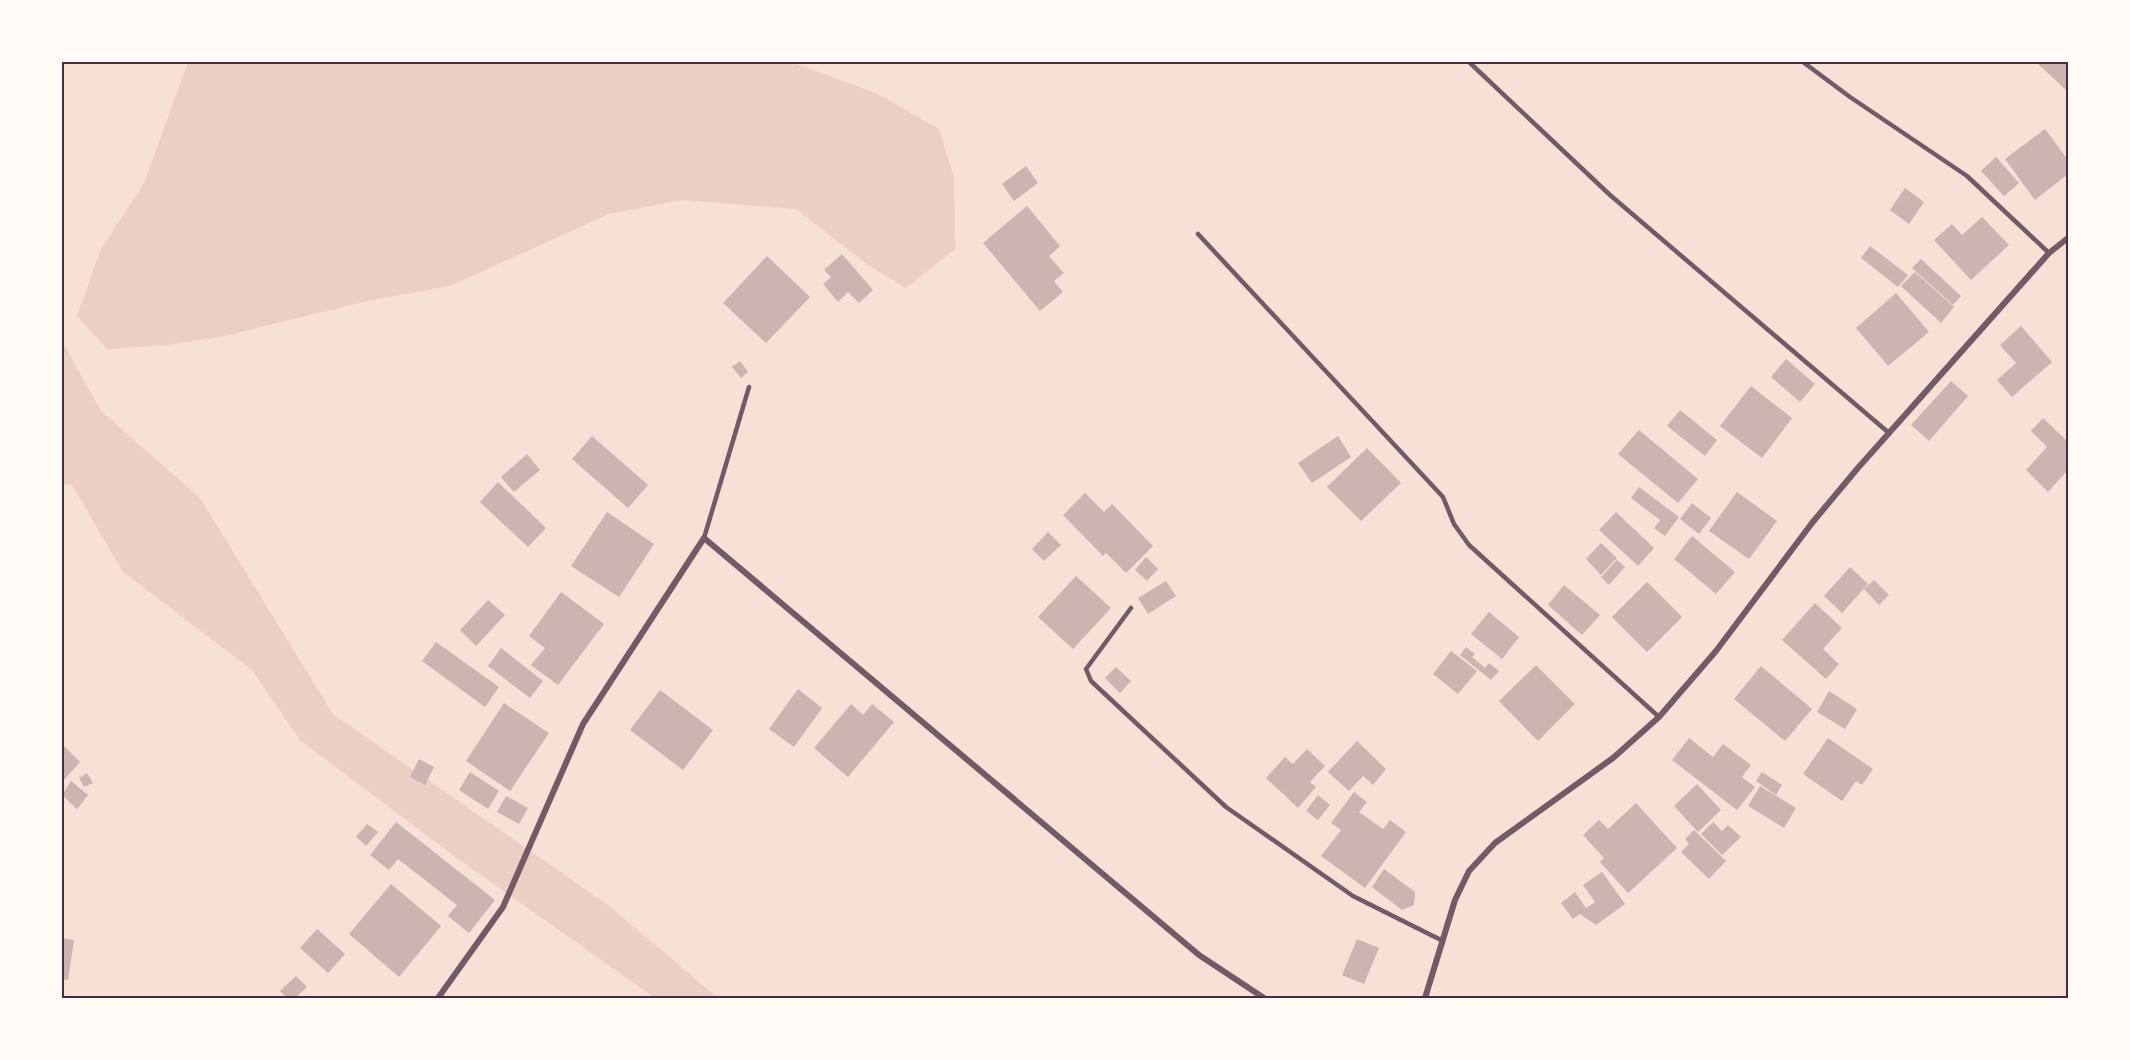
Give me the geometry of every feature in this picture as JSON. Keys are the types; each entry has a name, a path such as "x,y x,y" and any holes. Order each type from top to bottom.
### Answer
{"street":[{"path":"1425,999 1455,900 1469,871 1495,843 1613,758 1659,717 1716,651 1812,523 2049,253 2068,238"},
{"path":"438,999 502,907 583,724 704,538 1199,955 1264,999"}],"lane":[{"path":"1470,62 1610,195 1889,433"},
{"path":"1803,62 1850,97 1967,176 2049,253"},
{"path":"1198,234 1443,497 1454,524 1469,545 1659,717"},
{"path":"704,538 749,387"},
{"path":"1131,608 1086,669 1091,681 1226,807 1353,896 1443,941"}],"shaded area":[{"path":"188,62 791,62 876,93 939,129 954,177 955,249 906,288 868,265 796,209 682,200 609,214 450,286 367,301 225,336 167,345 107,349 77,316 101,249 144,183"},
{"path":"62,341 101,411 200,498 333,714 608,905 718,998 655,998 454,856 300,740 252,670 123,572 72,485 62,484"}],"building":[{"path":"2036,62 2068,62 2067,91"},
{"path":"2045,129 2068,160 2068,174 2035,200 2005,159"},
{"path":"1996,157 2019,183 2004,196 1981,171"},
{"path":"1026,166 1038,183 1014,201 1002,184"},
{"path":"1905,188 1924,202 1909,224 1890,210"},
{"path":"1027,206 1060,246 1049,256 1064,273 1054,281 1063,292 1040,311 983,243"},
{"path":"1982,217 2009,245 1971,280 1934,240 1952,224 1962,235"},
{"path":"1870,246 1908,275 1898,287 1861,258"},
{"path":"842,254 873,290 859,303 848,292 838,302 823,284 831,277 824,270"},
{"path":"767,256 810,297 766,343 723,303"},
{"path":"1921,259 1961,296 1953,305 1912,268"},
{"path":"1915,272 1954,307 1941,323 1901,286"},
{"path":"1896,293 1929,332 1888,366 1856,328"},
{"path":"2021,326 2052,362 2012,397 1997,380 2016,363 2000,345"},
{"path":"1786,359 1815,384 1800,402 1771,377"},
{"path":"740,361 748,372 741,378 732,367"},
{"path":"1951,381 1968,396 1929,441 1911,425"},
{"path":"1751,386 1792,418 1762,458 1720,426"},
{"path":"1680,410 1717,440 1705,456 1667,426"},
{"path":"2043,418 2068,442 2068,470 2048,492 2026,470 2047,447 2031,431"},
{"path":"1639,430 1698,479 1678,503 1618,454"},
{"path":"592,436 648,485 628,508 572,459"},
{"path":"1338,436 1351,457 1312,483 1298,463"},
{"path":"1367,448 1401,483 1361,521 1327,487"},
{"path":"527,454 540,470 514,492 501,477"},
{"path":"498,482 546,528 528,547 480,502"},
{"path":"1639,487 1679,517 1665,536 1654,528 1660,520 1631,498"},
{"path":"1737,492 1777,521 1749,559 1709,531"},
{"path":"1085,493 1104,512 1112,504 1153,546 1126,573 1106,553 1103,556 1063,515"},
{"path":"1692,503 1711,518 1699,534 1680,519"},
{"path":"607,512 654,544 619,597 571,566"},
{"path":"1616,512 1654,548 1638,566 1599,530"},
{"path":"1048,532 1061,545 1044,561 1032,549"},
{"path":"1692,536 1735,572 1716,594 1674,559"},
{"path":"1601,543 1617,558 1601,575 1586,559"},
{"path":"1146,557 1158,569 1147,581 1135,570"},
{"path":"1617,560 1625,567 1609,585 1601,577"},
{"path":"1850,567 1868,584 1842,613 1824,596"},
{"path":"1076,576 1111,608 1073,649 1038,617"},
{"path":"1874,580 1889,595 1879,605 1864,589"},
{"path":"1166,581 1176,596 1148,614 1138,598"},
{"path":"1647,582 1682,617 1647,652 1612,617"},
{"path":"1564,585 1600,615 1582,635 1548,605"},
{"path":"561,592 604,624 558,685 531,665 545,648 529,636"},
{"path":"488,600 505,615 476,646 460,630"},
{"path":"1815,603 1842,628 1823,649 1839,664 1826,679 1782,640"},
{"path":"1489,612 1519,637 1502,659 1471,634"},
{"path":"436,642 499,687 485,707 422,661"},
{"path":"1466,647 1475,654 1472,657 1485,668 1489,663 1499,671 1491,680 1460,655"},
{"path":"501,648 543,681 530,698 488,666"},
{"path":"1451,651 1477,671 1458,694 1433,674"},
{"path":"1536,665 1575,704 1538,741 1499,701"},
{"path":"1761,666 1812,709 1785,741 1734,699"},
{"path":"1116,667 1131,681 1120,693 1105,678"},
{"path":"798,689 822,708 794,747 769,729"},
{"path":"660,690 713,730 683,770 630,730"},
{"path":"1829,691 1857,709 1845,729 1817,712"},
{"path":"504,703 549,733 510,791 466,761"},
{"path":"851,704 863,715 872,704 894,722 848,777 814,748"},
{"path":"1689,738 1713,757 1723,744 1751,765 1742,777 1755,787 1737,810 1672,760"},
{"path":"1828,738 1873,769 1862,785 1856,781 1842,801 1803,774"},
{"path":"1357,741 1386,769 1373,785 1363,776 1349,791 1328,772"},
{"path":"62,744 80,762 63,781 62,779"},
{"path":"1307,749 1325,766 1310,782 1316,787 1298,808 1266,778 1285,757 1293,764"},
{"path":"419,759 434,767 425,785 410,777"},
{"path":"470,772 499,791 488,809 459,790"},
{"path":"1762,772 1782,785 1776,795 1756,781"},
{"path":"87,773 93,783 84,787 79,778"},
{"path":"71,781 88,795 77,809 62,795"},
{"path":"1697,784 1721,810 1698,832 1674,806"},
{"path":"1760,786 1796,808 1784,828 1748,806"},
{"path":"1354,792 1367,802 1359,812 1383,829 1390,820 1406,832 1365,888 1321,856 1341,830 1331,823"},
{"path":"1318,795 1330,805 1318,820 1306,811"},
{"path":"506,796 528,808 519,824 497,812"},
{"path":"1636,803 1677,848 1628,893 1600,862 1604,858 1583,835 1599,820 1608,829"},
{"path":"396,822 495,900 469,933 448,916 457,905 398,859 389,870 370,855"},
{"path":"1713,822 1722,831 1728,825 1741,837 1722,855 1701,834"},
{"path":"367,824 378,832 366,846 356,837"},
{"path":"1694,830 1726,861 1709,879 1681,852 1689,844 1685,839"},
{"path":"1384,869 1415,892 1414,905 1402,910 1372,887"},
{"path":"1602,872 1625,904 1596,925 1580,914 1573,919 1561,903 1575,892 1586,908 1595,902 1583,885"},
{"path":"391,884 441,926 399,977 349,934"},
{"path":"317,929 345,954 328,973 300,948"},
{"path":"62,938 74,940 68,980 62,979"},
{"path":"1357,939 1379,948 1364,984 1342,975"},
{"path":"296,976 307,987 295,998 287,998 280,991"}]}
